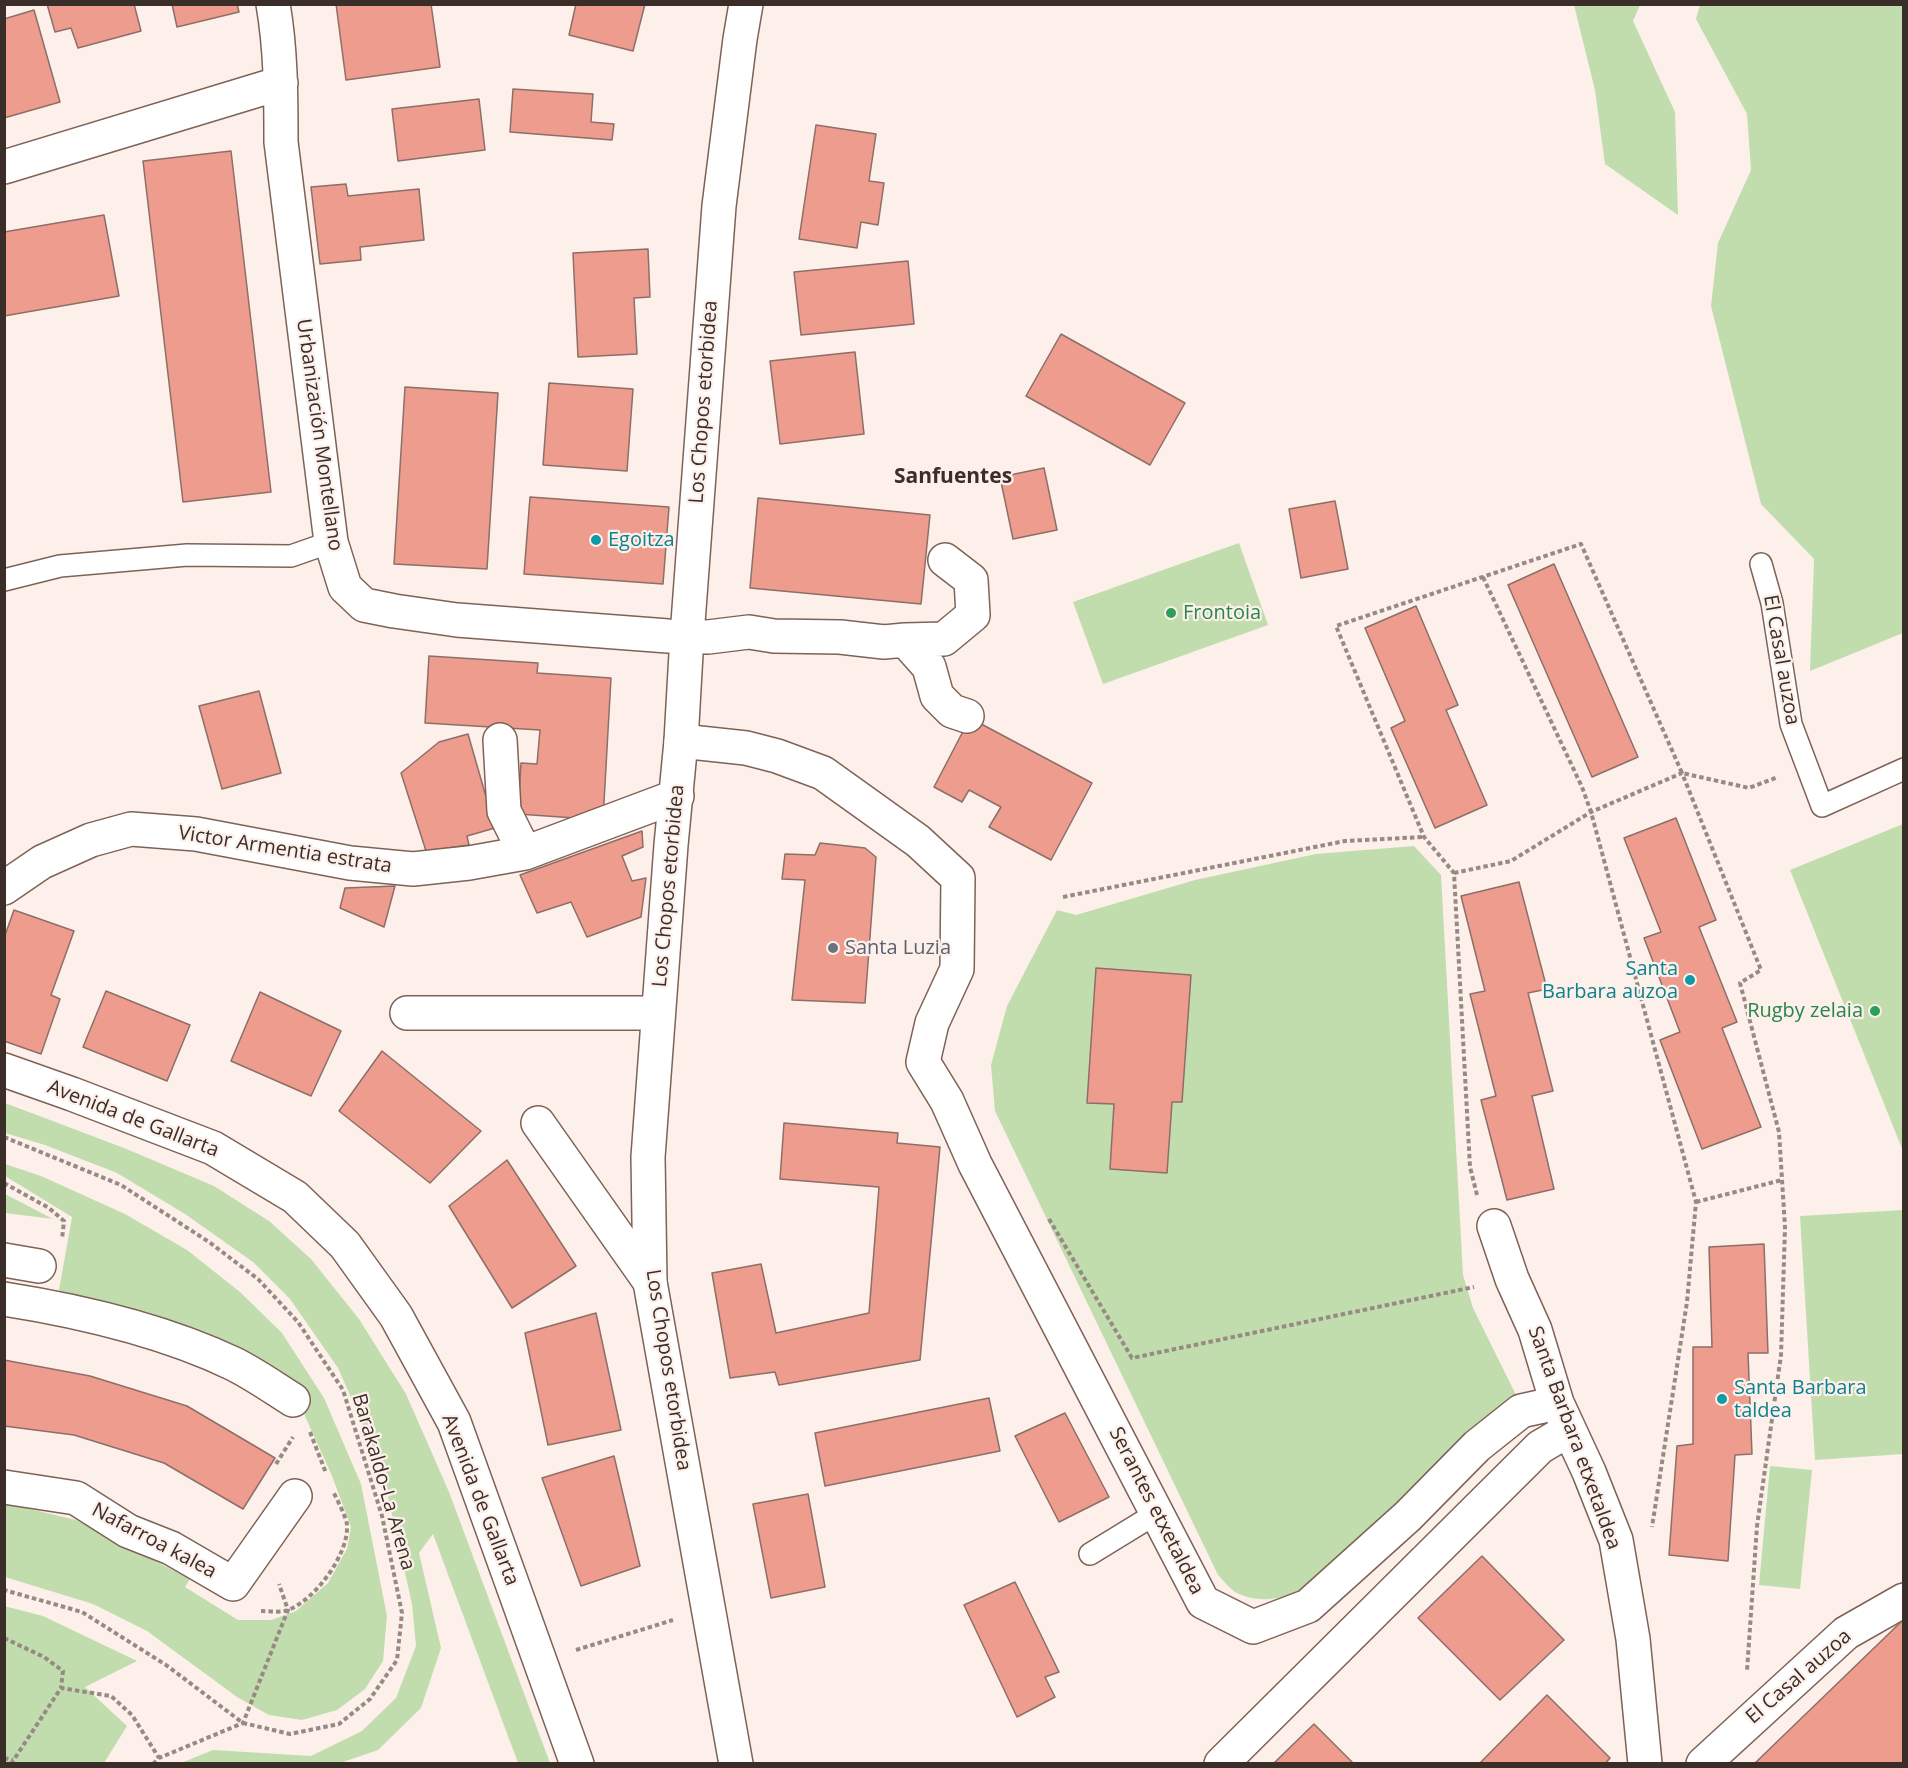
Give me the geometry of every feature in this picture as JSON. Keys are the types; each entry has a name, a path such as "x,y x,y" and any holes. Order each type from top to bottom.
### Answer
{"street":[{"name":"Urbanización Montellano","path":"273,4 281,83 281,142 331,542 345,587 364,605 457,620 687,636 708,637 749,632 774,636 840,637 884,642 944,639 973,615 971,580 945,560"},
{"name":"Los Chopos etorbidea","path":"736,1764 650,1282 648,1157 681,741 718,206 746,4"},
{"path":"4,167 281,83"},
{"path":"905,640 929,667 937,696 951,711 968,716"},
{"path":"500,740 504,811 525,853"},
{"name":"Serantes etxetaldea","path":"681,741 746,748 777,756 823,773 918,841 958,878 957,969 932,1023 923,1062 947,1101 975,1164 1203,1602 1253,1627 1308,1606 1408,1516 1477,1446 1521,1411 1563,1416"},
{"name":"Victor Armentia estrata","path":"4,888 42,862 91,840 131,829 196,834 350,862 412,869 469,863 525,853 676,796"},
{"path":"407,1012 658,1012"},
{"name":"Avenida de Gallarta","path":"4,1070 213,1148 295,1197 345,1245 396,1316 454,1422 577,1764"},
{"path":"538,1124 650,1282"},
{"name":"Santa Barbara etxetaldea","path":"1494,1226 1512,1279 1535,1330 1563,1416 1589,1472 1616,1540 1633,1640 1646,1764"},
{"path":"4,1260 39,1266"},
{"path":"4,1299 49,1306 158,1334 235,1364 296,1414"},
{"path":"1221,1764 1540,1447 1563,1416"},
{"name":"Nafarroa kalea","path":"4,1487 75,1498 128,1531 171,1548 233,1584 295,1496"},
{"name":"El Casal auzoa","path":"1703,1764 1846,1633 1904,1600"}],"lane":[{"path":"4,580 60,566 175,556 291,556 331,542"},
{"name":"El Casal auzoa","path":"1761,564 1772,603 1791,724 1822,806 1904,769"},
{"path":"1090,1554 1156,1513"}],"path":[{"path":"1494,1226 1478,1202 1470,1167 1454,873 1424,837 1336,626 1581,544 1682,773 1761,970 1740,982 1779,1131 1785,1227 1781,1355 1757,1526 1747,1674"},
{"path":"1483,577 1582,787 1591,812 1696,1202 1686,1313 1651,1536"},
{"path":"1454,873 1511,861 1591,812 1682,773 1749,788 1807,767"},
{"path":"1063,897 1345,841 1424,837"},
{"name":"Barakaldo-La Arena","path":"4,1137 121,1185 209,1242 258,1279 298,1322 343,1390 382,1516 402,1613 397,1660 370,1699 339,1724 290,1734 243,1723 166,1665 82,1612 4,1590"},
{"path":"1696,1202 1782,1180"},
{"path":"1045,1213 1132,1358 1512,1279"},
{"path":"275,1466 296,1414"},
{"path":"153,1764 159,1758 243,1723 288,1610"},
{"path":"576,1650 682,1617"},
{"path":"4,1638 44,1657 63,1671 61,1688 13,1762 4,1758"},
{"path":"61,1688 111,1696 132,1715 159,1758"}],"green space":[{"path":"1574,5 1640,5 1633,21 1675,112 1678,215 1605,164 1595,90"},
{"path":"1700,5 1903,5 1903,633 1810,671 1814,559 1761,504 1711,306 1718,243 1751,170 1747,114 1696,19"},
{"name":"Frontoia","path":"1239,543 1268,625 1103,684 1073,602"},
{"name":"Rugby zelaia","path":"1903,824 1903,1151 1790,870"},
{"path":"1414,846 1441,875 1463,1275 1473,1308 1519,1401 1496,1409 1315,1586 1296,1594 1255,1599 1235,1592 1218,1575 995,1111 991,1065 1007,1006 1057,910 1076,915 1195,880 1316,854"},
{"path":"5,1103 124,1148 214,1186 269,1221 311,1259 359,1319 406,1394 449,1492 550,1763 518,1763 433,1534 419,1553 441,1648 421,1708 378,1750 340,1763 181,1763 213,1750 311,1756 362,1731 396,1698 416,1646 412,1604 381,1466 338,1368 290,1299 253,1262 185,1214 117,1173 45,1145 5,1133"},
{"path":"5,1164 41,1176 125,1214 187,1250 240,1292 282,1333 324,1398 361,1484 387,1616 383,1661 365,1689 337,1710 302,1720 269,1715 237,1697 147,1631 93,1604 5,1577 5,1503 76,1520 190,1579 185,1587 238,1620 271,1620 296,1611 328,1583 347,1549 351,1527 332,1476 296,1396 65,1305 59,1290 72,1217 5,1176"},
{"path":"5,1194 53,1219 5,1213"},
{"path":"1903,1210 1903,1454 1815,1460 1800,1216"},
{"path":"1770,1466 1812,1470 1800,1589 1759,1585"},
{"path":"4,1606 43,1616 137,1661 85,1687 127,1726 104,1763 5,1763"}],"building":[{"path":"47,4 134,4 141,31 78,48 71,28 55,32"},
{"path":"172,4 237,4 239,12 177,27"},
{"path":"336,4 431,4 440,67 346,80"},
{"path":"576,4 645,4 633,51 569,35"},
{"path":"34,10 60,102 4,118 4,19"},
{"path":"513,89 593,94 591,122 614,124 612,140 510,132"},
{"path":"479,99 485,150 398,161 392,109"},
{"path":"816,125 876,134 869,181 884,183 878,225 861,222 857,248 799,239"},
{"path":"231,151 271,492 183,502 143,161"},
{"path":"346,184 348,196 419,189 424,240 360,247 361,260 320,264 311,187"},
{"path":"104,215 119,296 4,316 4,232"},
{"path":"648,249 650,297 634,298 637,354 578,357 573,253"},
{"path":"908,261 914,324 801,335 794,272"},
{"path":"1061,334 1185,403 1150,465 1026,396"},
{"path":"855,352 864,434 780,444 770,361"},
{"path":"549,383 633,389 627,471 543,465"},
{"path":"405,387 498,393 487,569 394,564"},
{"path":"1044,468 1057,530 1013,539 1000,477"},
{"name":"Egoitza","path":"530,497 669,507 663,584 524,574"},
{"path":"758,498 930,515 921,604 750,588"},
{"path":"1335,501 1348,569 1301,578 1289,509"},
{"path":"1554,564 1638,757 1592,777 1508,585"},
{"path":"1416,606 1458,705 1446,710 1487,805 1435,828 1391,728 1405,721 1365,628"},
{"path":"429,656 538,663 537,673 611,678 603,820 518,814 521,763 537,764 540,730 425,723"},
{"path":"259,691 281,773 222,789 199,706"},
{"path":"970,718 1092,783 1051,860 989,827 1001,807 969,790 962,802 934,787"},
{"path":"468,734 495,828 467,836 469,845 426,851 401,773 439,742"},
{"name":"Santa Barbara auzoa","path":"1676,818 1716,920 1699,927 1737,1022 1722,1028 1761,1127 1702,1149 1660,1040 1680,1032 1644,938 1661,932 1624,838"},
{"path":"642,831 643,847 622,856 632,881 646,878 641,917 587,937 571,902 537,913 520,875"},
{"name":"Santa Luzia","path":"820,843 865,848 876,857 865,1003 792,1000 805,880 782,879 785,854 815,855"},
{"name":"Santa Barbara auzoa","path":"1519,882 1547,989 1528,993 1553,1091 1532,1096 1554,1189 1507,1200 1481,1100 1496,1096 1470,994 1485,991 1461,896"},
{"path":"395,886 384,927 340,908 345,888"},
{"path":"14,910 74,931 51,995 60,999 41,1054 4,1041 4,938"},
{"path":"1096,968 1191,975 1182,1102 1172,1102 1167,1173 1110,1169 1114,1104 1087,1103"},
{"path":"106,991 190,1025 167,1081 83,1047"},
{"path":"260,992 341,1031 311,1096 231,1061"},
{"path":"382,1051 481,1131 430,1183 339,1111"},
{"path":"784,1123 898,1133 897,1143 940,1147 920,1360 779,1385 775,1372 730,1378 712,1273 761,1264 776,1333 869,1313 879,1187 780,1179"},
{"path":"507,1160 576,1266 512,1308 449,1206"},
{"name":"Santa Barbara taldea","path":"1764,1244 1768,1353 1748,1353 1752,1454 1735,1455 1728,1561 1669,1555 1677,1446 1693,1444 1693,1347 1712,1347 1709,1247"},
{"path":"596,1313 621,1430 548,1445 525,1333"},
{"path":"4,1360 90,1376 187,1406 275,1458 243,1509 164,1463 74,1435 4,1426"},
{"path":"989,1398 1000,1451 825,1486 815,1433"},
{"path":"1065,1413 1109,1497 1059,1522 1015,1436"},
{"path":"614,1456 640,1566 581,1586 542,1478"},
{"path":"808,1494 825,1587 771,1598 753,1504"},
{"path":"1482,1556 1564,1640 1500,1700 1418,1618"},
{"path":"1015,1582 1059,1672 1045,1677 1055,1697 1017,1717 964,1605"},
{"path":"1904,1619 1904,1764 1754,1764"},
{"path":"1547,1695 1610,1758 1605,1764 1479,1764"},
{"path":"1314,1724 1354,1764 1273,1764"}],"place":[{"name":"Egoitza","path":"596,540"},
{"name":"Frontoia","path":"1171,613"},
{"name":"Santa Luzia","path":"833,948"},
{"name":"Santa Barbara auzoa","path":"1690,980"},
{"name":"Rugby zelaia","path":"1875,1011"},
{"name":"Santa Barbara taldea","path":"1722,1399"}],"district":[{"name":"Sanfuentes","path":"953,477"}]}
